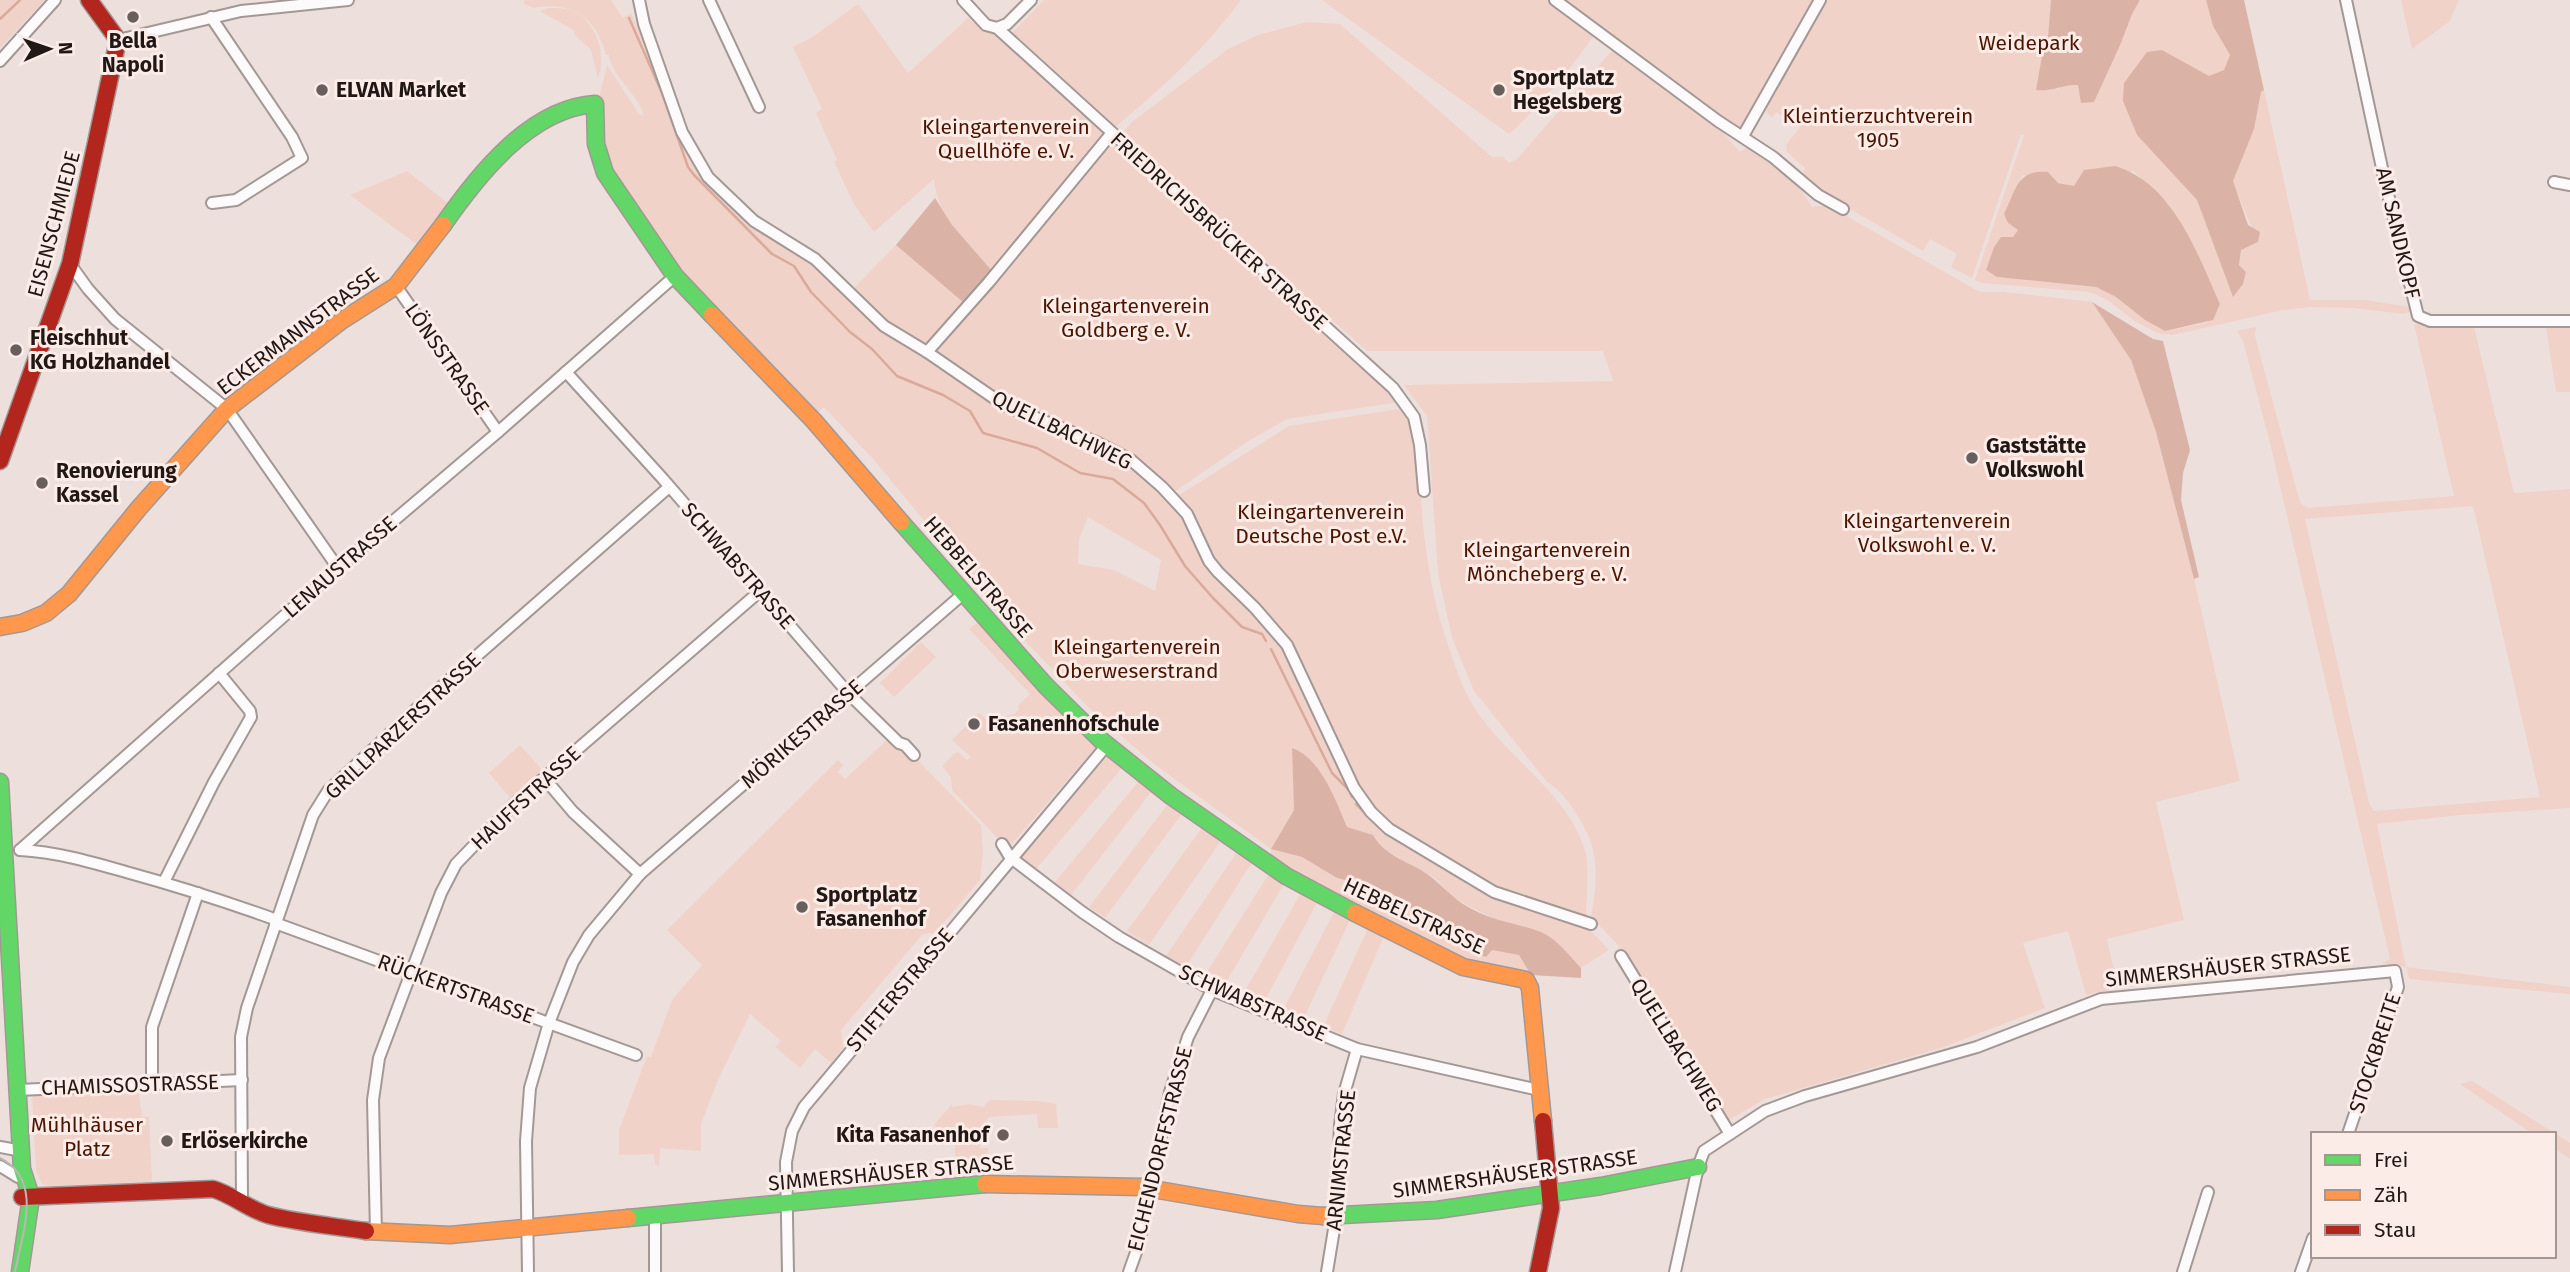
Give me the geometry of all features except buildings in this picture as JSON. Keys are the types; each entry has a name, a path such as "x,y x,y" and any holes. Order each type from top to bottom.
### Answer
{"street":[{"path":"0,61 55,0"},
{"path":"89,0 118,40 241,11 348,0"},
{"name":"QUELLBACHWEG","path":"639,0 644,24 682,132 708,177 754,221 815,259 884,327 927,352 1004,405 1096,442 1131,460 1162,487 1187,514 1209,561 1287,645 1354,788 1371,812 1389,829 1493,892 1591,924"},
{"path":"709,0 759,107"},
{"name":"FRIEDRICHSBRÜCKER STRASSE","path":"963,0 986,26 998,28 1111,134 1393,388 1414,417 1420,446 1424,492"},
{"path":"998,28 1007,24 1031,0"},
{"path":"1555,0 1718,121 1773,157 1818,195 1843,209"},
{"path":"1743,136 1820,0"},
{"name":"AM SANDKOPF","path":"2346,0 2383,172 2418,316 2430,321 2570,321"},
{"path":"211,17 292,137 302,158 236,200 212,203"},
{"name":"EISENSCHMIEDE","path":"0,461 70,264 118,40"},
{"name":"HEBBELSTRASSE","path":"595,104 596,144 605,173 675,276 814,421 963,594 1046,685 1107,745 1171,796 1286,876 1370,922 1463,967 1526,980 1530,988 1539,1090"},
{"name":"ECKERMANNSTRASSE","path":"0,626 22,623 46,613 69,594 139,508 227,409 341,321 396,286 421,256 470,186 518,139 556,114 579,105 595,104"},
{"path":"927,352 989,282 1111,134"},
{"path":"2554,182 2570,186"},
{"path":"70,264 115,319 227,409 338,568"},
{"name":"LENAUSTRASSE","path":"12,850 499,432 675,276"},
{"name":"LÖNSSTRASSE","path":"396,286 499,432"},
{"name":"SCHWABSTRASSE","path":"566,372 849,694 899,744 905,745 914,755"},
{"name":"GRILLPARZERSTRASSE","path":"242,1202 241,1037 247,1008 313,815 328,791 423,703 669,487"},
{"name":"HAUFFSTRASSE","path":"376,1233 373,1100 379,1058 441,893 456,864 513,805 759,592"},
{"name":"MÖRIKESTRASSE","path":"528,1272 526,1141 530,1088 549,1023 573,962 589,935 640,874 963,594"},
{"path":"164,882 214,782 251,717 250,711 219,673"},
{"name":"STIFTERSTRASSE","path":"788,1272 786,1162 792,1131 804,1107 1107,745"},
{"path":"545,779 573,812 640,874"},
{"path":"0,782 1,811 12,850 22,1150 20,1173 27,1197 20,1272"},
{"name":"SCHWABSTRASSE","path":"1002,844 1010,858 1119,937 1212,990 1357,1049 1539,1090"},
{"name":"RÜCKERTSTRASSE","path":"12,850 50,852 86,860 198,892 636,1055"},
{"path":"152,1082 152,1027 198,892"},
{"name":"QUELLBACHWEG","path":"1621,956 1730,1134"},
{"name":"SIMMERSHÄUSER STRASSE","path":"27,1197 213,1189 230,1194 252,1209 269,1215 376,1233 450,1235 981,1184 1149,1188 1298,1214 1336,1217 1437,1210 1549,1194 1698,1167 1704,1151 1765,1111 1805,1096 1977,1047 2101,999 2395,971"},
{"name":"STOCKBREITE","path":"2349,1132 2398,987 2395,971"},
{"name":"EICHENDORFFSTRASSE","path":"1129,1272 1139,1244 1170,1092 1188,1037 1212,990"},
{"name":"ARNIMSTRASSE","path":"1327,1272 1336,1217 1344,1094 1357,1049"},
{"name":"CHAMISSOSTRASSE","path":"18,1090 242,1080"},
{"path":"1538,1272 1551,1213 1539,1090"},
{"path":"0,1147 22,1150"},
{"path":"0,1166 20,1173"},
{"path":"1675,1272 1698,1167"},
{"path":"2183,1272 2208,1192"},
{"path":"9,1272 27,1197"},
{"path":"655,1216 655,1272"},
{"path":"2301,1272 2311,1243"}],"green space":[{"path":"0,0 45,0 0,48"},
{"name":"Kleingartenverein Oberweserstrand","path":"525,0 611,0 623,18 631,13 707,181 810,261 892,339 916,351 1003,408 1131,463 1186,517 1208,565 1275,638 1360,802 1491,895 1585,925 1609,950 1581,968 1560,946 1542,933 1496,920 1452,897 1436,879 1380,847 1373,835 1346,827 1332,793 1319,771 1302,753 1292,748 1294,810 1271,849 1154,764 1087,706 1012,627 874,460 824,407 815,415 678,272 609,170 601,146 599,98 607,65 639,114 644,116 641,107 614,70 596,32 581,15 560,7 534,8 523,3","holes":["1088,517 1161,560 1155,591 1114,570 1078,564 1079,539"]},
{"name":"Kleingartenverein Quellhöfe e. V.","path":"1044,0 1241,0 1181,68 1113,129 1011,34"},
{"name":"Sportplatz Hegelsberg","path":"1322,0 1549,0 1596,33 1555,86 1509,134"},
{"path":"1562,0 1815,0 1739,129 1720,118"},
{"path":"1824,0 2108,0 2056,90 2065,84 2079,85 2081,102 2121,43 2140,0 2206,0 2213,26 2230,55 2224,70 2209,77 2162,50 2137,135 2197,200 2233,296 2243,284 2246,272 2239,265 2241,250 2258,242 2232,181 2254,129 2261,92 2264,90 2310,300 2366,300 2410,307 2411,312 2402,314 2354,308 2311,307 2283,310 2173,335 2157,333 2133,320 2109,301 2090,292 1982,283 1975,280 2024,135 2021,134 1972,278 1951,267 1957,254 1930,239 1923,251 1829,197 1802,177 1805,168 1787,152 1786,145 1800,127 1776,112 1772,118 1764,109","holes":["2133,171 2170,205 2194,246 2220,304 2207,323 2165,331 2145,320 2116,297 2096,287 1998,277 1986,270 1994,247 2001,237 2013,237 2018,230 2008,223 2004,214 2023,175 2074,186"]},
{"path":"2401,0 2459,0 2450,21 2412,49"},
{"path":"858,4 908,73 968,18 982,29 1006,40 1107,134 992,271 963,240 947,217 936,193 934,179 874,232 855,206 834,162 837,160 816,113 822,109 793,47 811,38"},
{"path":"549,8 574,11 591,26 601,52 598,79 591,50 574,34 575,31 540,11"},
{"path":"1307,22 1340,24 1492,157 1503,157 1509,163 1517,159 1614,48 1717,125 1740,152 1749,146 1776,166 1792,181 1812,207 1827,205 1980,292 2005,292 2092,302 2131,360 2156,432 2194,579 2240,781 2156,802 2184,920 2107,939 2118,988 2086,995 2068,931 2023,943 2045,1008 1941,1048 1765,1099 1727,1121 1626,957 1591,917 1595,867 1591,842 1581,822 1568,802 1547,782 1474,691 1452,638 1438,573 1427,416 1404,385 1613,381 1603,351 1367,351 1122,133 1132,122 1228,49 1258,35"},
{"name":"Kleingartenverein Goldberg e. V.","path":"1114,141 1391,390 1400,402 1287,419 1250,440 1171,494 1133,458 1007,402 934,353"},
{"path":"407,171 449,204 419,246 350,195"},
{"path":"896,245 964,303 927,345 892,327 854,288"},
{"path":"2414,324 2474,327 2514,493 2570,489 2570,808 2460,815 2377,824 2406,967 2381,963 2390,959 2270,443 2243,341 2237,331 2256,327 2255,336 2298,495 2301,504 2308,508 2454,496","holes":["2473,506 2540,797 2374,811 2369,803 2305,519"]},
{"path":"2570,326 2570,392 2556,392 2546,328"},
{"name":"Kleingartenverein Deutsche Post e.V.","path":"1404,408 1411,419 1418,444 1423,525 1429,569 1451,654 1472,705 1561,805 1575,827 1586,858 1586,920 1491,888 1395,831 1370,806 1349,773 1288,640 1220,568 1176,497 1289,426"},
{"path":"978,622 1097,746 1010,846 1002,843 952,790 951,777 942,766 958,752 967,760 971,757 952,740 979,713 994,726 1005,716 1019,710 1018,705 1030,694 969,629"},
{"path":"921,642 936,657 894,697 880,683"},
{"name":"Sportplatz Fasanenhof","path":"887,740 896,749 904,746 981,825 983,852 980,880 935,933 923,934 841,1030 843,1048 831,1063 815,1049 800,1068 775,1047 781,1041 750,1014 718,1080 701,1124 701,1151 660,1148 659,1165 655,1165 654,1154 619,1155 619,1130 647,1056 651,1057 672,1000 702,965 667,930 838,760 843,765 838,772 845,779"},
{"path":"520,745 544,772 512,800 489,773"},
{"path":"1108,756 1122,768 1036,869 1020,856"},
{"path":"1139,781 1152,791 1071,895 1055,882"},
{"path":"1168,804 1181,815 1105,918 1089,907"},
{"path":"1201,829 1220,842 1149,945 1127,931"},
{"path":"1271,849 1302,857 1337,878 1390,892 1440,930 1465,942 1519,955 1531,975 1471,964 1271,862"},
{"path":"1237,852 1252,862 1186,967 1166,956"},
{"path":"1270,872 1285,882 1224,986 1205,975"},
{"path":"1301,893 1318,901 1263,1004 1243,994"},
{"path":"1334,912 1350,920 1303,1020 1282,1012"},
{"path":"1368,928 1384,936 1342,1034 1323,1027"},
{"path":"2406,967 2570,987 2570,994 2409,979"},
{"path":"2472,1081 2553,1132 2530,1132 2460,1084"},
{"name":"Mühlhäuser Platz","path":"138,1086 142,1117 149,1117 152,1182 50,1186 42,1184 36,1171 32,1093"},
{"path":"990,1100 1056,1104 1058,1128 1038,1128 1037,1114 989,1117 980,1128 980,1148 988,1148 988,1159 955,1159 955,1142 934,1125 952,1104 952,1107 969,1104 983,1107"},
{"path":"2556,1134 2570,1143 2570,1159 2556,1149"}],"shaded area":[{"path":"2051,0 2140,0 2094,102 2081,103 2078,85 2036,90 2048,37"},
{"path":"2206,0 2244,0 2264,90 2261,92 2254,129 2233,181 2248,225 2260,232 2258,242 2241,250 2239,265 2246,272 2243,284 2233,297 2197,200 2137,135 2123,101 2124,83 2147,52 2162,50 2209,76 2224,70 2230,55 2213,26"},
{"path":"2115,166 2135,175 2153,188 2181,222 2220,304 2213,320 2165,331 2145,320 2116,297 2096,287 1997,277 1986,270 1994,247 2001,237 2013,237 2018,230 2008,223 2004,214 2015,189 2024,178 2038,172 2048,172 2058,183 2074,186 2084,170"},
{"path":"935,198 952,225 992,271 964,303 896,245"},
{"path":"2092,302 2153,339 2163,341 2190,450 2183,473 2181,500 2199,577 2194,579 2156,432 2131,360"},
{"path":"1292,748 1302,753 1319,771 1347,827 1373,835 1383,848 1424,872 1470,908 1547,935 1581,968 1581,978 1531,975 1519,955 1492,950 1486,957 1469,951 1465,942 1440,930 1390,892 1337,878 1302,857 1271,849 1294,810"}],"waterway":[{"path":"0,19 20,0"},
{"path":"629,18 662,93 688,167 772,254 794,266 811,292 850,332 872,349 897,376 943,395 970,411 983,433 1037,448 1080,473 1113,479 1144,503 1185,566 1213,598 1242,627 1262,634 1266,641"},
{"path":"1271,649 1332,773 1349,790 1352,797"},
{"path":"1356,804 1386,834"}],"tram line":[{"path":"0,1158 14,1168 22,1180 26,1194 25,1225 15,1272"}],"traffic: fast":[{"path":"443,225 489,166 527,131 571,108 595,104 596,144 605,173 675,276 712,315"},
{"path":"901,522 1046,686 1102,741 1171,796 1286,876 1355,913"},
{"path":"0,782 22,1169 31,1197 20,1272"},
{"path":"1323,1216 1437,1210 1601,1186 1698,1167"},
{"path":"628,1218 985,1184"}],"traffic: slow":[{"path":"0,627 22,623 46,613 69,594 139,508 227,409 341,321 396,286 443,225"},
{"path":"712,315 814,421 901,522"},
{"path":"1355,913 1463,967 1526,980 1530,988 1543,1121"},
{"path":"985,1184 1141,1187 1323,1216"},
{"path":"366,1231 450,1235 628,1218"}],"traffic: jam":[{"path":"0,461 70,264 118,40 89,0"},
{"path":"1538,1272 1551,1208 1543,1121"},
{"path":"22,1197 213,1189 268,1215 366,1231"}],"place":[{"name":"Bella Napoli","path":"133,17"},
{"name":"ELVAN Market","path":"322,90"},
{"name":"Sportplatz Hegelsberg","path":"1499,90"},
{"name":"Fleischhut KG Holzhandel","path":"16,350"},
{"name":"Gaststätte Volkswohl","path":"1972,458"},
{"name":"Renovierung Kassel","path":"42,483"},
{"name":"Fasanenhofschule","path":"974,724"},
{"name":"Sportplatz Fasanenhof","path":"802,907"},
{"name":"Kita Fasanenhof","path":"1003,1135"},
{"name":"Erlöserkirche","path":"167,1141"}],"park label":[{"name":"Weidepark","path":"2029,43"},
{"name":"Kleintierzuchtverein 1905","path":"1878,128"},
{"name":"Kleingartenverein Volkswohl e. V.","path":"1927,533"},
{"name":"Kleingartenverein Möncheberg e. V.","path":"1547,562"}]}
